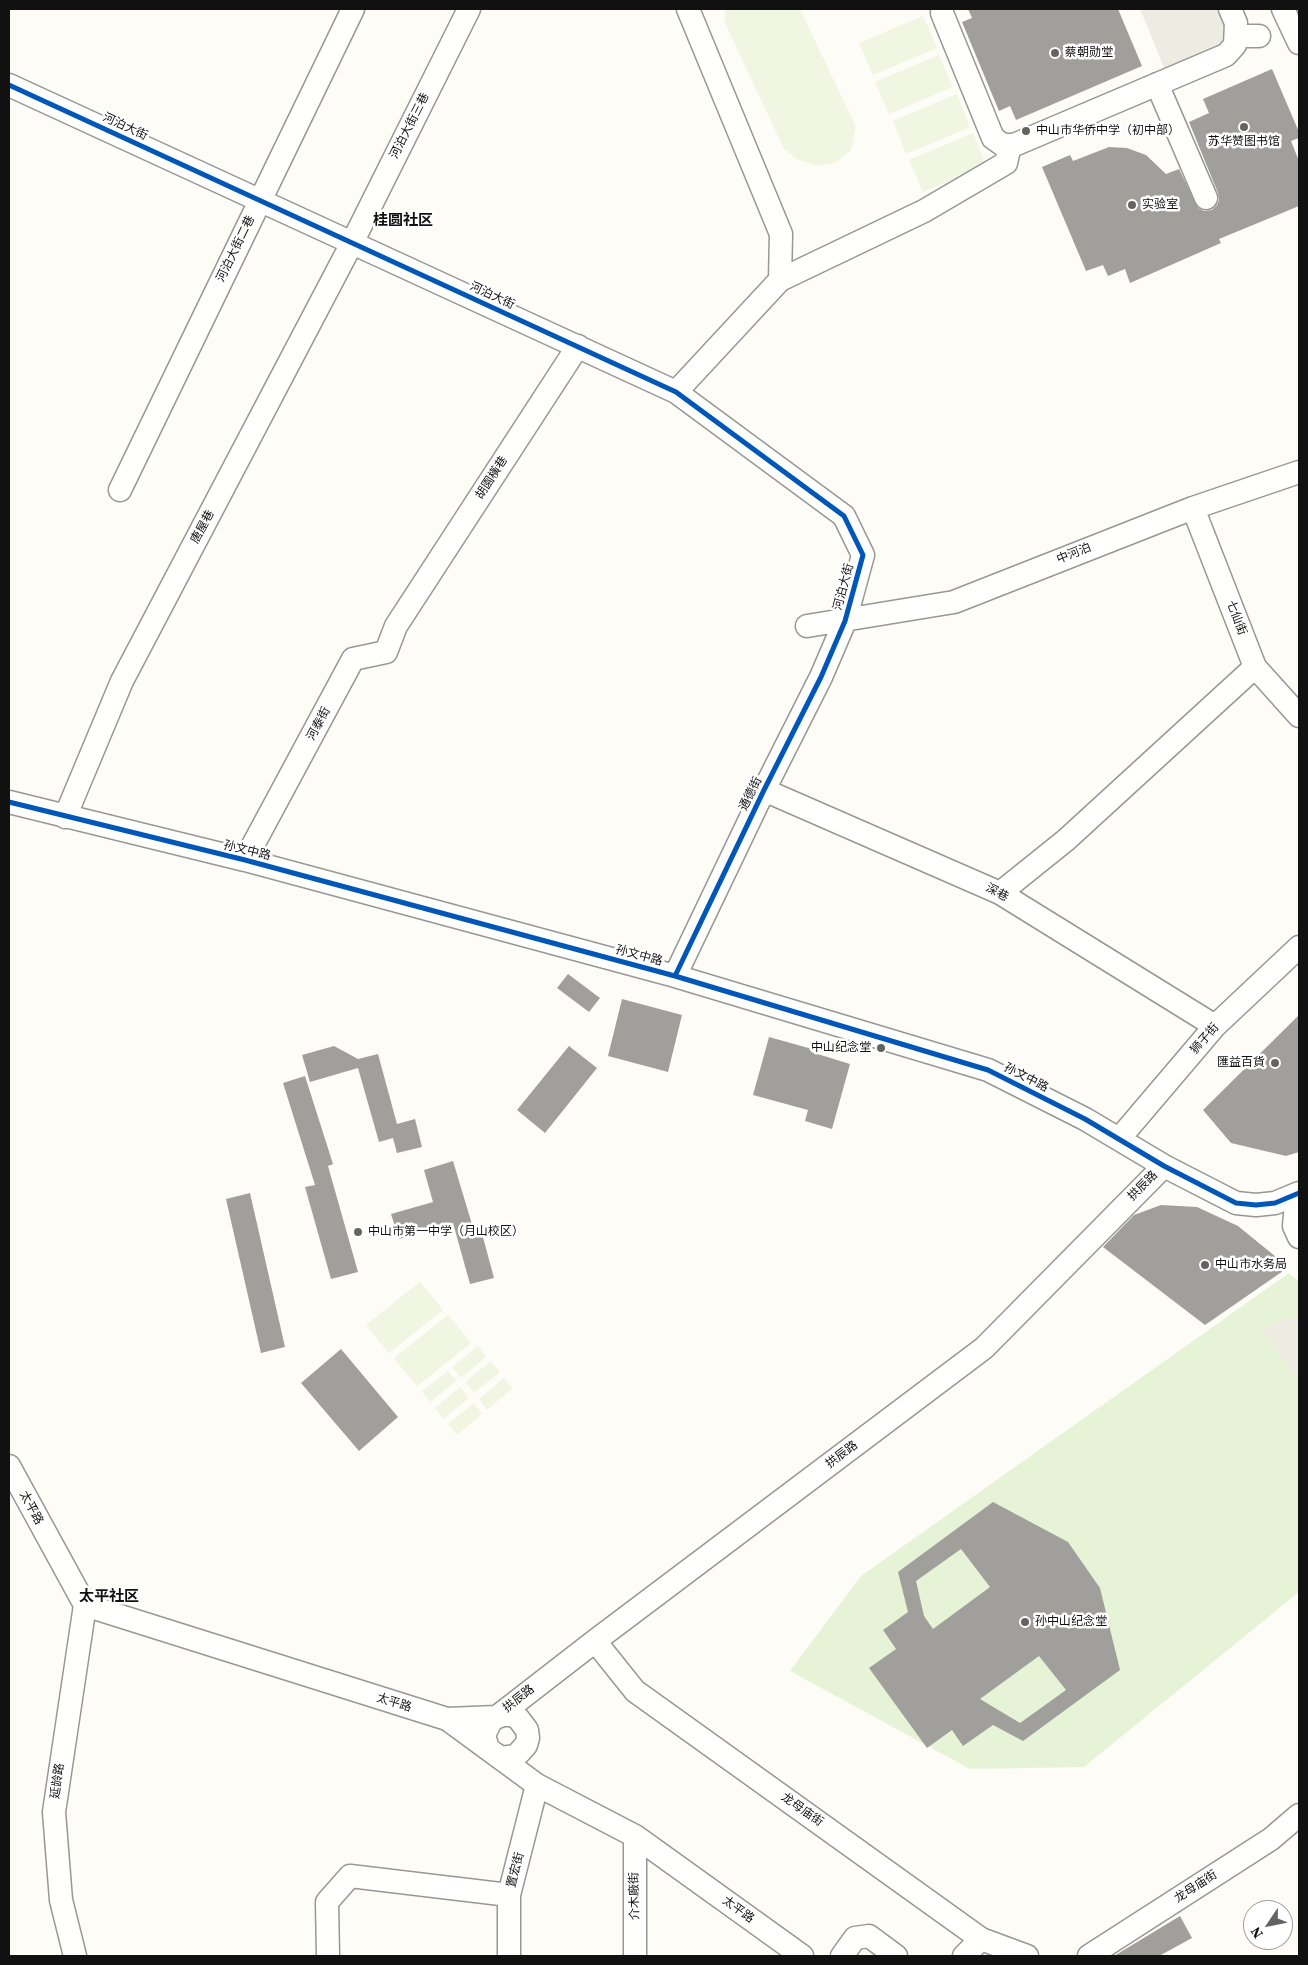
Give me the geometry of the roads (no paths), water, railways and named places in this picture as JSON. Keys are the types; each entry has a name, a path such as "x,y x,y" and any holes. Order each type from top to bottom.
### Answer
{"street":[{"name":"河泊大街二巷","path":"120,490 352,9"},
{"name":"河泊大街三巷","path":"352,242 469,9"},
{"path":"688,9 781,234 780,280"},
{"path":"942,9 992,138 1002,145 1010,145 1226,55 1235,45 1236,36 1236,23 1230,9"},
{"path":"1283,9 1299,43"},
{"path":"1236,36 1259,36"},
{"path":"1157,84 1206,198"},
{"name":"河泊大街","path":"9,85 676,392 844,516 864,555 845,621"},
{"path":"676,392 780,280 924,210 1006,163 1010,145"},
{"name":"唐屋巷","path":"65,817 122,681 352,242"},
{"name":"胡園橫巷","path":"407,609 578,346"},
{"name":"中河泊","path":"807,626 954,602 1193,508 1299,472"},
{"name":"七仙街","path":"1193,508 1255,667 1299,716"},
{"name":"河泰街","path":"245,860 353,659 386,652 396,626 407,609"},
{"name":"通德街","path":"675,976 764,790 821,677 845,621"},
{"path":"1000,893 1066,840 1255,667"},
{"name":"深巷","path":"764,790 1000,893 1215,1026"},
{"name":"孙文中路","path":"9,802 245,860 675,976 988,1070 1085,1119 1164,1166 1236,1203 1256,1205 1276,1203 1299,1193"},
{"name":"狮子街","path":"1119,1139 1215,1026 1299,947"},
{"name":"拱辰路","path":"507,1718 526,1694 984,1348 1164,1166"},
{"path":"1299,1200 1294,1226 1299,1238"},
{"name":"太平路","path":"9,1466 16,1494 84,1605 447,1719 535,1783 635,1836 802,1956"},
{"name":"延龄路","path":"75,1956 61,1900 54,1812 84,1605"},
{"name":"龙母庙街","path":"595,1641 634,1691 981,1938 1026,1956"},
{"path":"507,1718 486,1728 484,1735 495,1754 516,1756 526,1745"},
{"path":"447,1719 507,1718 527,1730 526,1745 535,1783"},
{"name":"置宏街","path":"509,1956 509,1895 535,1783"},
{"name":"龙母庙街","path":"1090,1956 1271,1839 1299,1815"},
{"name":"介木廠街","path":"635,1836 635,1956"},
{"path":"328,1956 328,1902 350,1876 509,1895"},
{"path":"842,1956 855,1938 869,1936 896,1956"},
{"path":"964,1956 981,1938"}],"place":[{"name":"蔡朝勋堂","path":"1055,53"},
{"name":"苏华赞图书馆","path":"1244,127"},
{"name":"中山市华侨中学（初中部）","path":"1026,131"},
{"name":"实验室","path":"1132,205"},
{"name":"中山纪念堂","path":"881,1048"},
{"name":"匯益百貨","path":"1275,1063"},
{"name":"中山市第一中学（月山校区）","path":"358,1232"},
{"name":"中山市水务局","path":"1205,1265"},
{"name":"孙中山纪念堂","path":"1025,1622"}],"district":[{"name":"桂圆社区","path":"403,221"},
{"name":"太平社区","path":"109,1597"}]}
